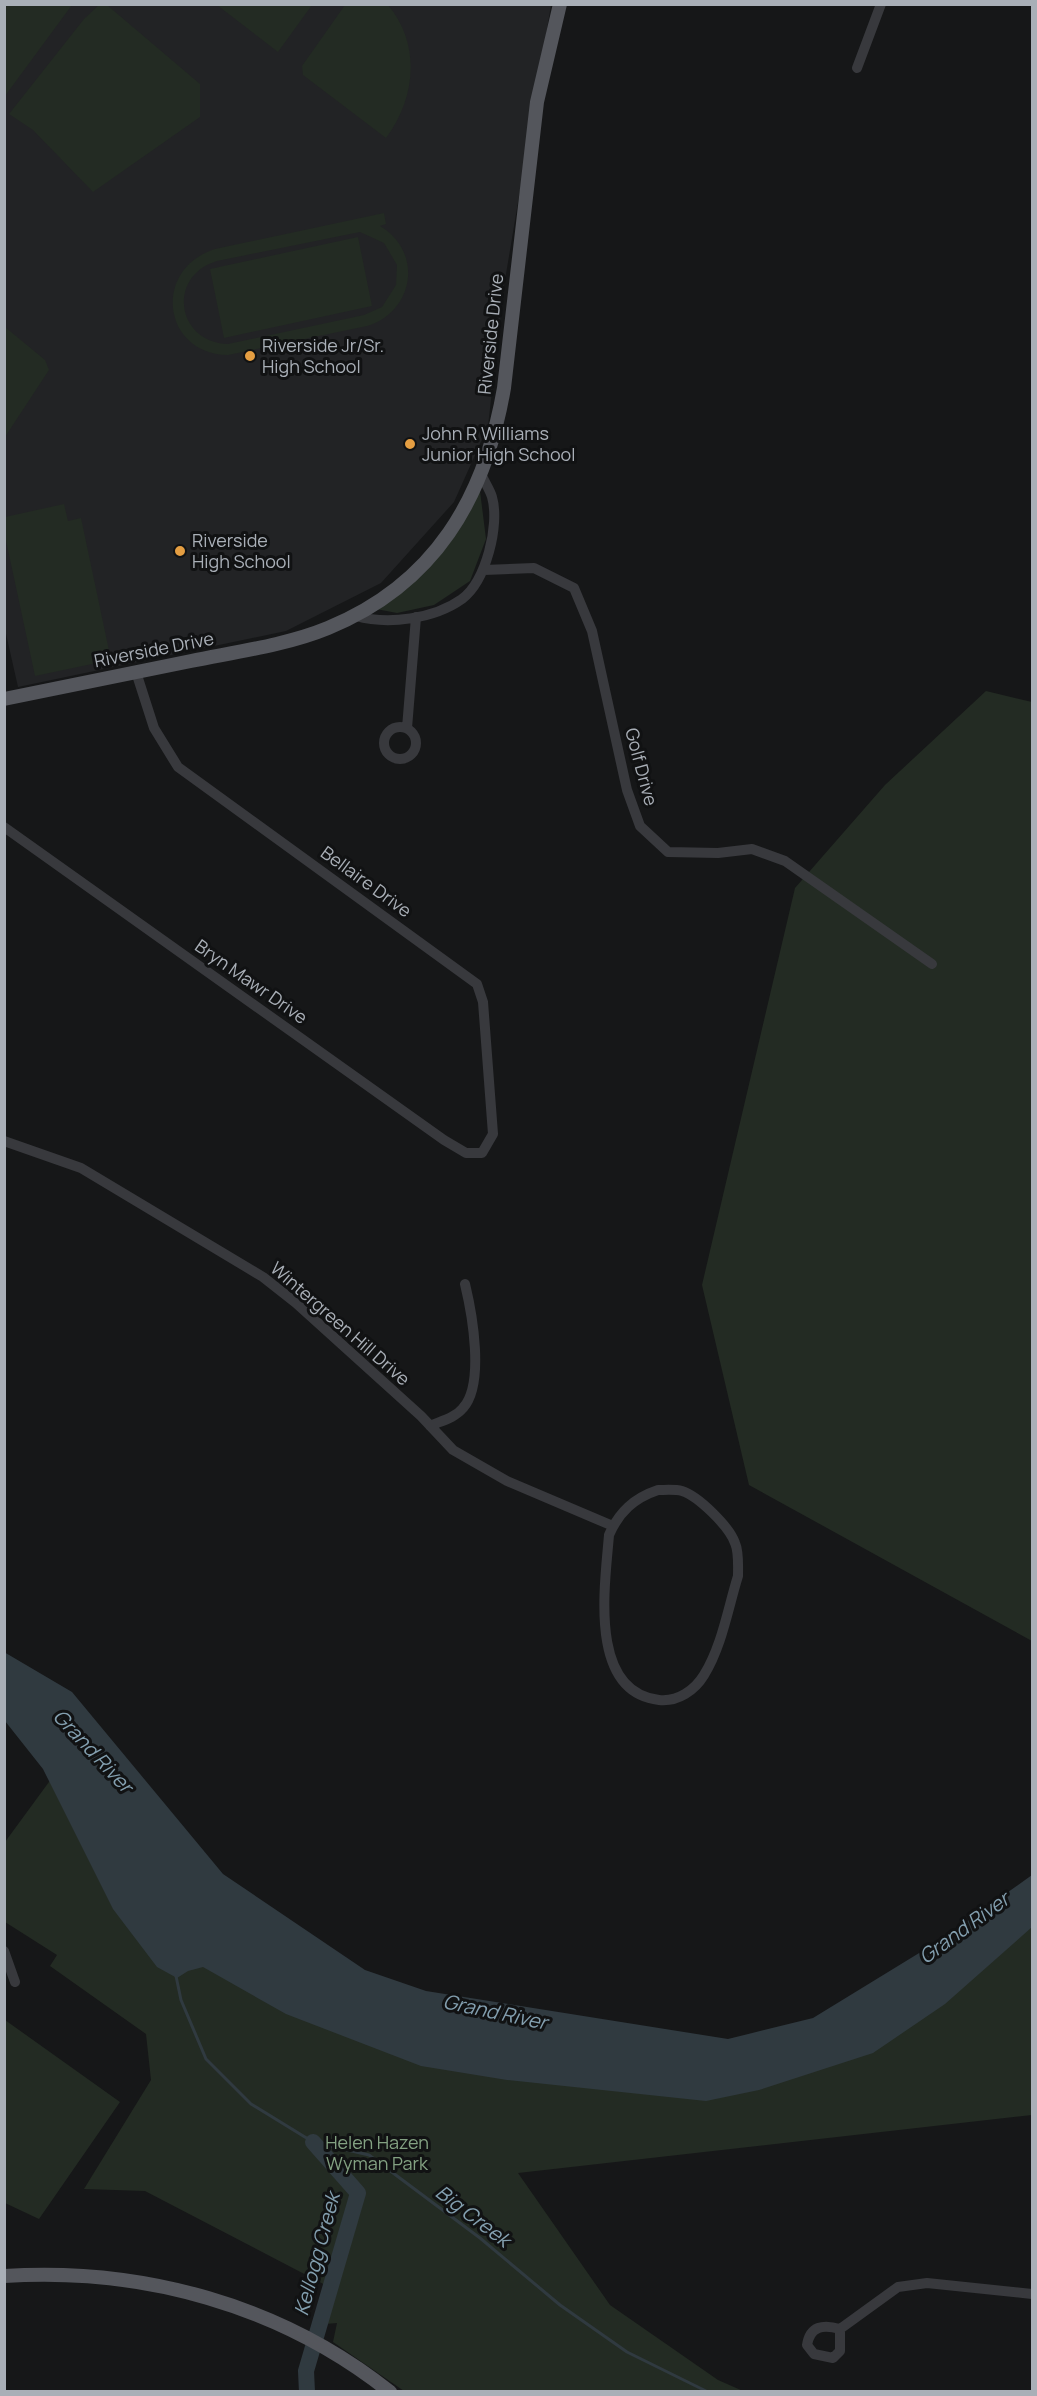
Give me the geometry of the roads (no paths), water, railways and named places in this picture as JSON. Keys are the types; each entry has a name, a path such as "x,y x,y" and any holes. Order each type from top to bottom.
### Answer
{"main road":[{"name":"Riverside Drive","path":"4,699 251,649 325,629 356,616 405,582 456,526 482,476 496,433 504,388 537,102 560,4"},
{"path":"4,2276 65,2274 153,2284 198,2294 285,2325 343,2358 390,2391"}],"street":[{"path":"857,68 881,4"},
{"path":"356,616 372,621 416,617 462,598 484,570 494,517 492,497 482,476"},
{"name":"Golf Drive","path":"484,570 534,568 574,588 592,631 627,790 640,826 669,852 718,853 752,849 785,861 932,964"},
{"path":"407,728 416,617"},
{"name":"Bellaire Drive","path":"136,672 154,728 178,767 477,984 483,1002 493,1134 482,1154"},
{"name":"Bryn Mawr Drive","path":"4,827 444,1140 466,1153 482,1154"},
{"name":"Wintergreen Hill Drive","path":"4,1141 81,1168 263,1277 296,1303 453,1450 478,1467 613,1526"},
{"path":"430,1426 465,1407 472,1389 475,1358 472,1312 465,1284"},
{"path":"658,1490 682,1491 717,1518 736,1543 738,1575 713,1660 696,1686 682,1696 664,1700 645,1698 631,1690 620,1677 610,1654 603,1622 609,1535 613,1526 631,1503 641,1496 658,1490"},
{"path":"4,1951 15,1982"},
{"path":"840,2329 898,2287 912,2284 927,2283 1032,2294"}],"water":[{"name":"Grand River","path":"4,1652 72,1692 223,1874 365,1970 426,1991 728,2039 813,2018 942,1939 1032,1875 1032,1927 945,2004 873,2053 759,2090 706,2101 507,2080 421,2066 286,2014 203,1967 188,1971 177,1978 157,1967 113,1909 43,1769 5,1721"}],"waterway":[{"name":"Big Creek","path":"176,1976 181,2000 206,2059 251,2104 313,2142 369,2155 480,2238 560,2305 627,2352 708,2392"},
{"name":"Kellogg Creek","path":"307,2392 306,2371 358,2193 313,2142"}],"place":[{"name":"Riverside Jr/Sr. High School","path":"250,356"},
{"name":"John R Williams Junior High School","path":"410,444"},
{"name":"Riverside High School","path":"180,551"}],"park label":[{"name":"Helen Hazen Wyman Park","path":"377,2153"}]}
